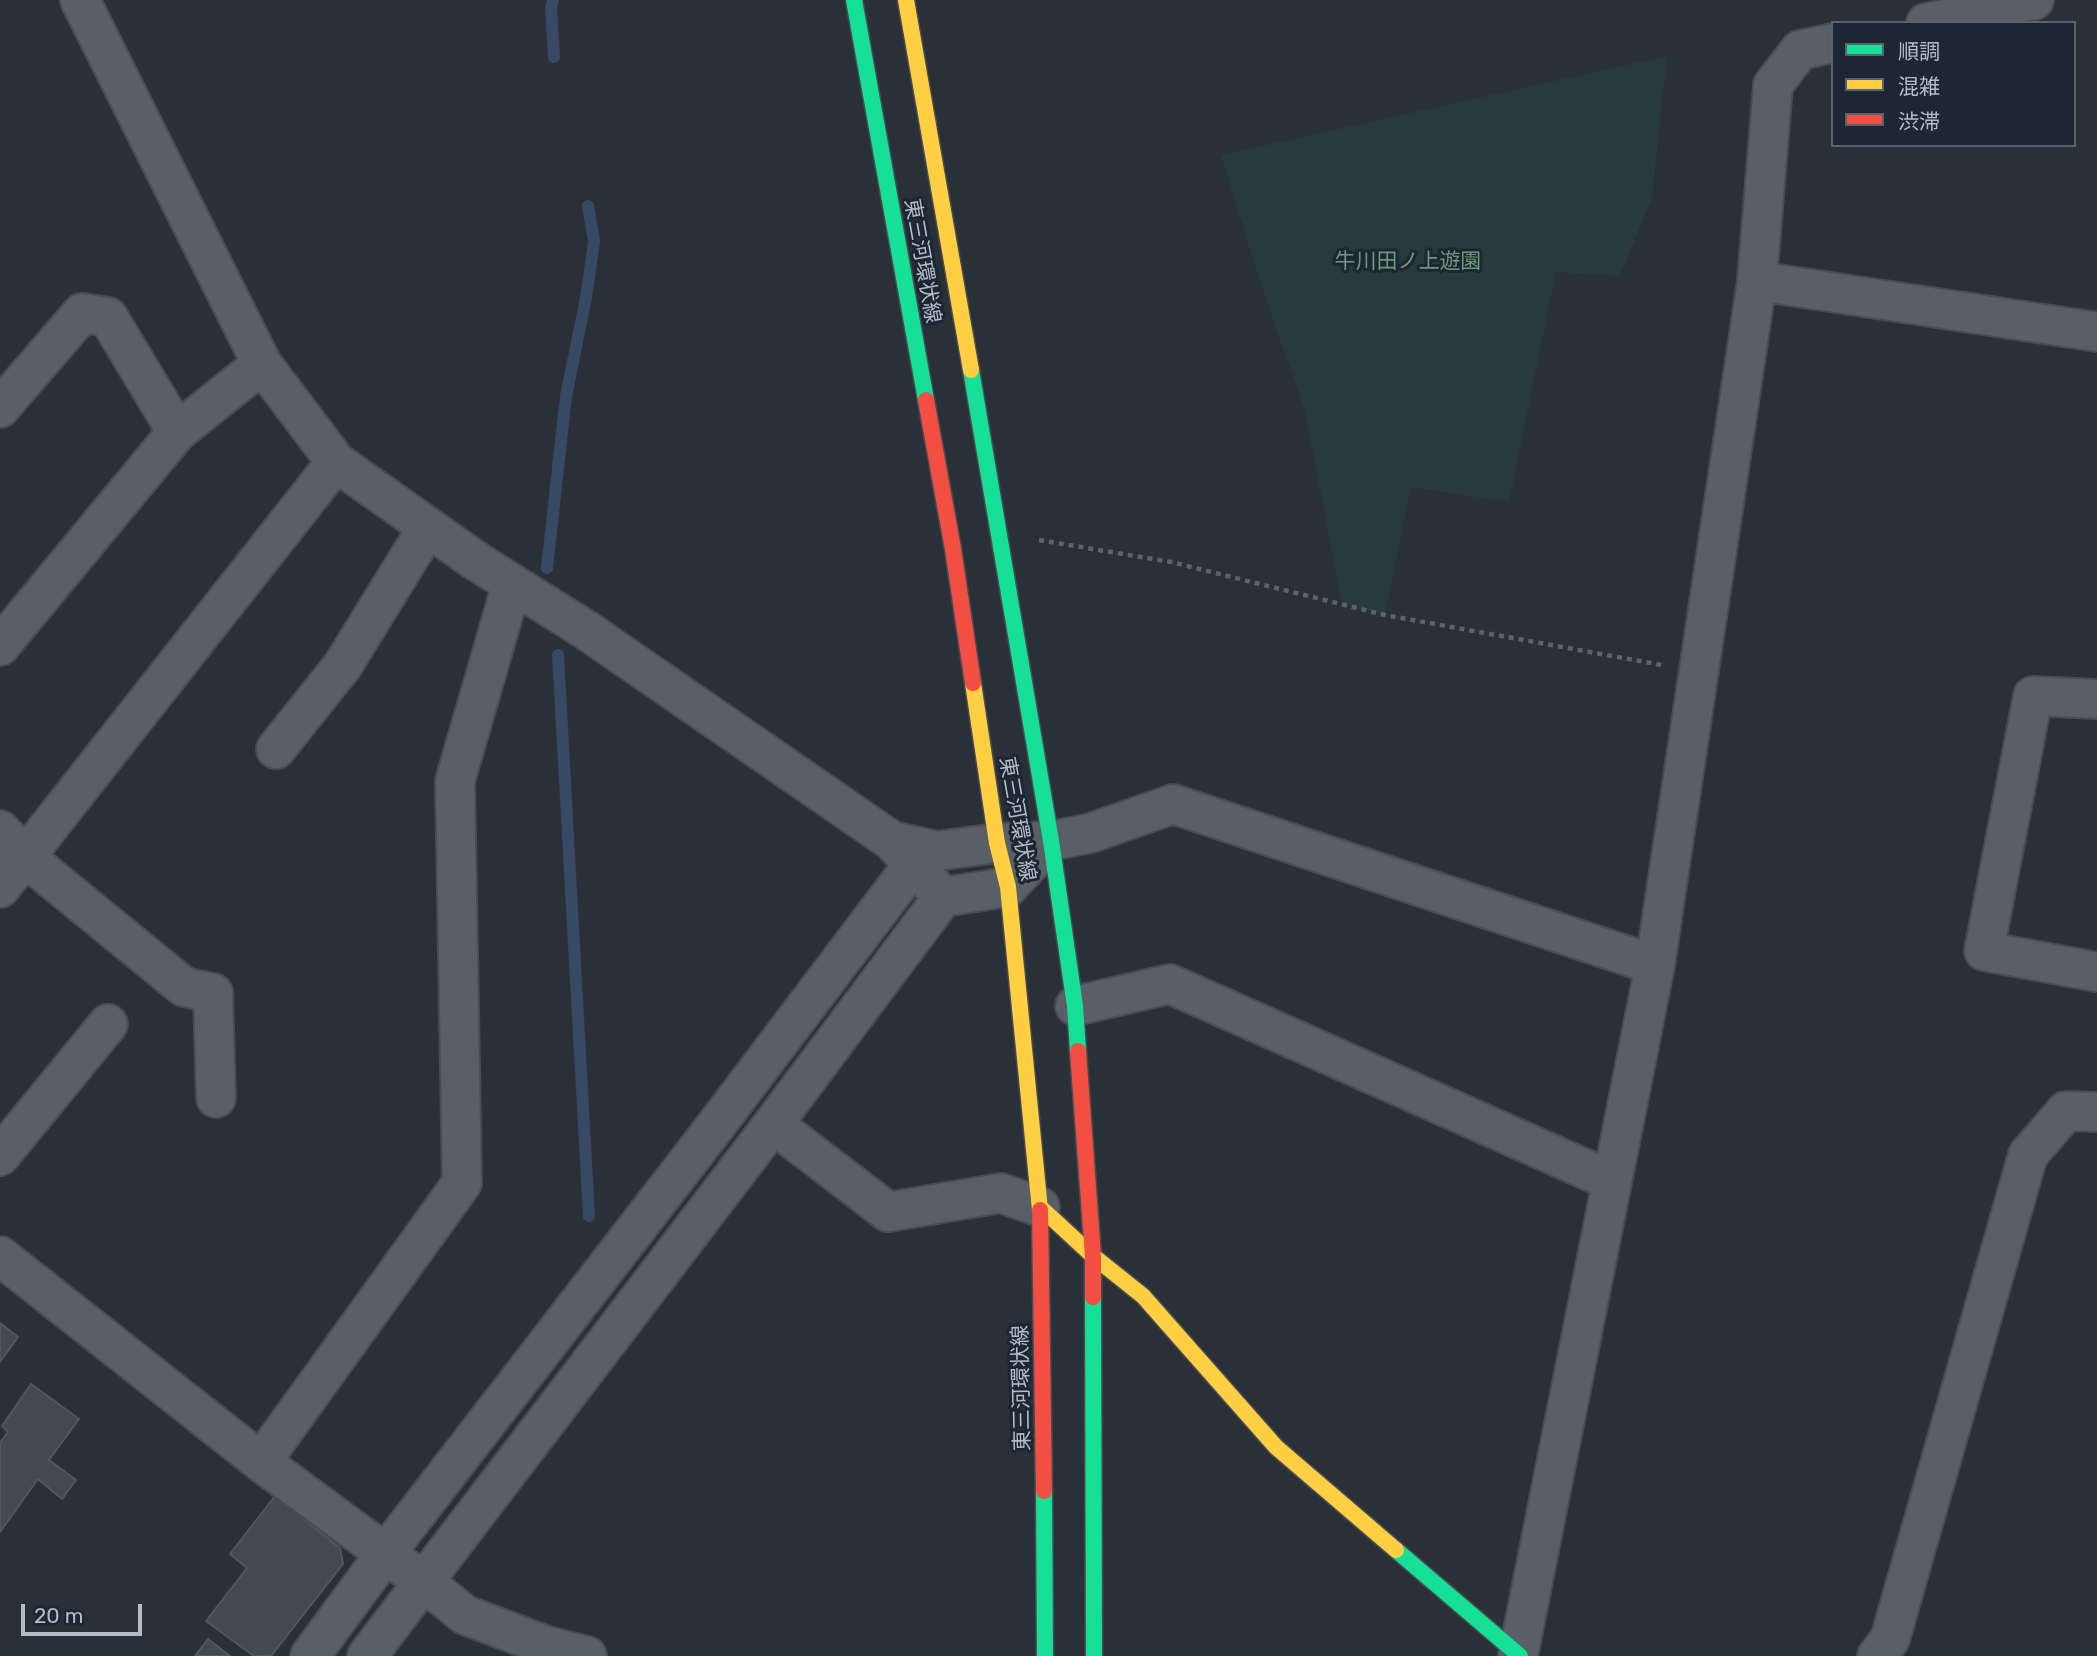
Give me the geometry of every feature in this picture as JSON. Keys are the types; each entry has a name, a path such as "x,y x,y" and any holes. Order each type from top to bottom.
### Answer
{"main road":[{"name":"東三河環状線","path":"854,0 953,549 997,843 1008,887 1040,1207 1045,1656"},
{"name":"東三河環状線","path":"906,0 1051,841 1075,1006 1093,1256 1094,1656"},
{"path":"1040,1207 1093,1256 1143,1296 1276,1447 1519,1656"}],"street":[{"path":"80,0 262,364 337,462 476,561 586,630 903,853 943,897"},
{"path":"1935,21 2034,0"},
{"path":"1519,1656 1655,965 1757,281 1773,85 1800,50 1831,43"},
{"path":"1757,281 2097,332"},
{"path":"0,408 82,313 108,317 177,432"},
{"path":"0,646 177,432 262,364"},
{"path":"0,888 13,844 337,462"},
{"path":"276,749 343,665 428,527"},
{"path":"261,1462 461,1183 454,781 512,584"},
{"path":"2097,699 2033,696 1984,951 2097,972"},
{"path":"903,853 997,843 1051,841 1091,833 1173,804 1655,965"},
{"path":"367,1656 943,897 1008,887 1051,841"},
{"path":"13,844 184,987 213,993 216,1098"},
{"path":"310,1656 385,1554 725,1113 903,853"},
{"path":"1075,1006 1170,984 1612,1181"},
{"path":"0,1156 108,1024"},
{"path":"1877,1656 1890,1639 2028,1155 2066,1111 2097,1112"},
{"path":"772,1124 888,1212 1001,1193 1040,1207"},
{"path":"0,1256 261,1462 423,1581 464,1615 546,1651 587,1656"}],"path":[{"path":"1000,538 1030,538 1171,562 1385,615 1699,673"}],"green space":[{"name":"牛川田ノ上遊園","path":"1667,56 1652,198 1620,276 1556,272 1509,502 1411,487 1385,615 1342,605 1305,411 1260,282 1221,155"}],"building":[{"path":"0,1323 18,1337 0,1362"},
{"path":"31,1384 79,1419 49,1460 76,1480 62,1499 38,1479 0,1532 0,1443 8,1432 2,1426"},
{"path":"275,1496 340,1548 343,1564 271,1656 254,1656 206,1621 247,1568 230,1554"},
{"path":"208,1639 230,1656 195,1656"}],"waterway":[{"path":"553,0 551,8 554,57"},
{"path":"547,568 566,396 586,298 594,242 588,206"},
{"path":"558,655 589,1216"}],"traffic: fast":[{"path":"854,0 926,400"},
{"path":"971,370 1051,841 1075,1006 1078,1051"},
{"path":"1093,1297 1094,1656"},
{"path":"1044,1491 1045,1656"},
{"path":"1396,1550 1520,1656"}],"traffic: slow":[{"path":"906,0 971,370"},
{"path":"973,683 997,843 1008,887 1040,1210"},
{"path":"1040,1207 1093,1256 1143,1296 1276,1447 1396,1550"}],"traffic: jam":[{"path":"926,400 953,549 973,683"},
{"path":"1078,1051 1093,1256 1093,1297"},
{"path":"1040,1210 1044,1491"}]}
